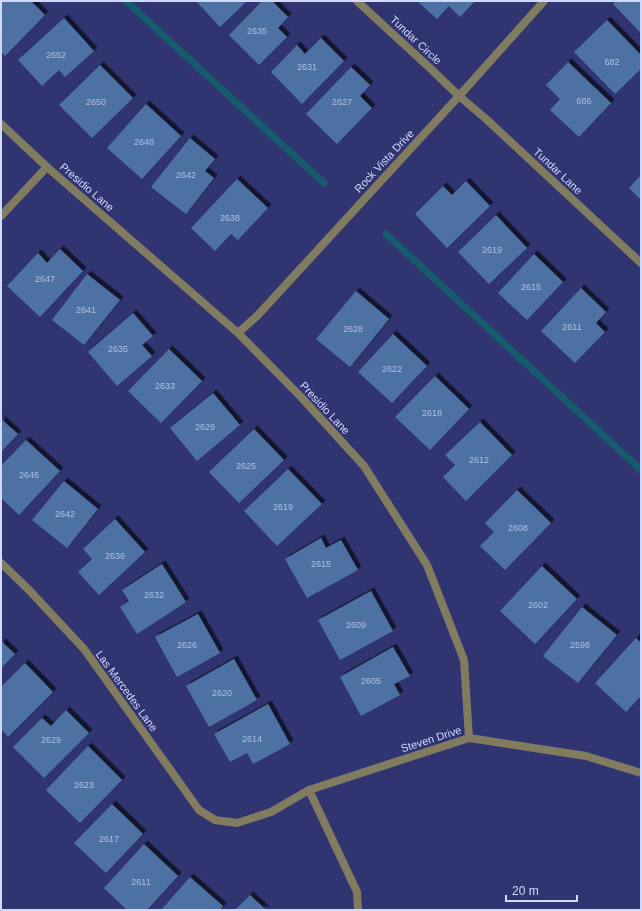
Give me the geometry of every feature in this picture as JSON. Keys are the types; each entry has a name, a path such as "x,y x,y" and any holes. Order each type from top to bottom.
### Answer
{"street":[{"name":"Tundar Circle","path":"357,1 459,96"},
{"name":"Rock Vista Drive","path":"238,333 258,315 544,1"},
{"name":"Tundar Lane","path":"459,96 485,118 641,263"},
{"name":"Presidio Lane","path":"1,124 47,167 238,333 302,397 364,466 427,565 464,660 470,738"},
{"path":"1,216 47,167"},
{"name":"Las Mercedes Lane","path":"1,563 84,649 199,810 215,820 237,823"},
{"name":"Steven Drive","path":"237,823 271,812 309,790 470,738 586,756 641,773"},
{"path":"309,790 357,892 358,910"}],"building":[{"path":"1,1 31,1 45,15 5,56 1,52"},
{"path":"196,1 247,1 220,27"},
{"path":"262,1 272,1 288,17 278,28 287,37 259,65 229,35"},
{"path":"417,1 475,1 460,17 449,6 437,19"},
{"path":"616,1 641,1 641,33 613,4"},
{"path":"64,18 94,51 65,77 59,70 42,86 18,60"},
{"path":"607,20 641,55 641,69 615,94 574,52"},
{"path":"321,38 344,61 302,104 271,72 297,45 305,54"},
{"path":"568,62 611,103 579,137 550,110 560,99 546,85"},
{"path":"100,65 133,98 92,138 59,105"},
{"path":"351,67 370,85 360,96 372,108 337,144 306,114"},
{"path":"146,104 181,136 142,179 107,148"},
{"path":"190,138 215,159 205,171 214,178 186,214 151,187"},
{"path":"641,175 641,200 629,188"},
{"path":"237,179 268,208 238,240 231,234 215,251 191,228"},
{"path":"466,181 490,206 447,248 415,214 443,186 452,195"},
{"path":"496,215 527,248 489,284 458,252"},
{"path":"60,249 83,271 40,317 7,286 38,253 47,263"},
{"path":"534,254 563,282 527,320 498,293"},
{"path":"87,274 120,300 84,345 52,320"},
{"path":"581,288 606,312 596,323 605,332 575,363 541,331"},
{"path":"356,291 389,319 350,367 316,339"},
{"path":"133,313 153,336 142,345 152,356 117,386 88,352"},
{"path":"393,334 427,366 392,403 358,372"},
{"path":"169,349 202,381 161,423 128,391"},
{"path":"435,376 469,409 430,450 395,417"},
{"path":"213,393 240,425 197,461 170,428"},
{"path":"1,419 18,434 1,452"},
{"path":"480,422 512,455 466,501 443,477 455,465 445,455"},
{"path":"254,429 284,460 239,503 209,472"},
{"path":"26,440 60,471 19,515 1,498 1,484 3,482 1,479 1,466"},
{"path":"288,469 322,504 277,546 244,511"},
{"path":"64,481 98,509 67,548 32,520"},
{"path":"517,490 551,523 505,570 480,546 494,532 485,523"},
{"path":"115,519 145,552 99,595 78,572 92,559 83,549"},
{"path":"321,538 326,548 341,540 358,570 307,598 285,559"},
{"path":"162,564 186,602 137,634 120,607 129,601 122,590"},
{"path":"542,566 577,599 535,644 500,611"},
{"path":"371,591 393,631 340,660 318,620"},
{"path":"582,607 617,635 578,683 543,656"},
{"path":"198,614 220,653 177,677 155,637"},
{"path":"636,638 641,643 641,696 626,712 595,683"},
{"path":"1,641 15,654 1,668"},
{"path":"393,647 410,676 394,684 400,695 361,716 340,677"},
{"path":"234,659 257,700 209,727 186,686"},
{"path":"25,663 53,692 8,737 1,729 1,687"},
{"path":"268,704 290,744 253,764 247,753 230,762 214,734"},
{"path":"66,710 89,733 44,778 13,747 42,718 51,726"},
{"path":"88,746 122,780 80,823 46,790"},
{"path":"112,804 143,834 106,873 74,843"},
{"path":"144,844 178,876 147,910 127,910 104,888"},
{"path":"190,877 223,906 220,910 161,910"},
{"path":"250,895 266,910 235,910"}],"waterway":[{"path":"126,1 324,183"},
{"path":"386,234 641,470"}]}
